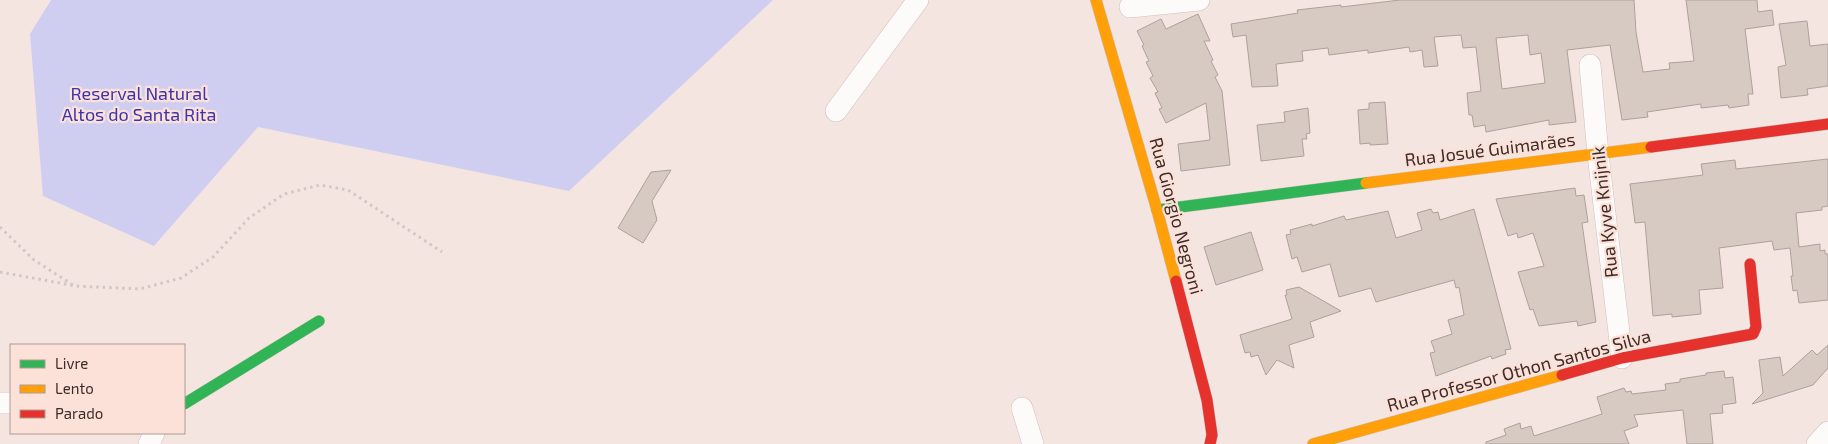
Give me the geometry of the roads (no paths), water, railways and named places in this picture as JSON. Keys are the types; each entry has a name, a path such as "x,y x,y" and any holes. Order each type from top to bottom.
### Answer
{"street":[{"path":"836,111 918,0"},
{"name":"Rua Giorgio Negroni","path":"1096,0 1157,210 1207,400 1212,436 1210,444"},
{"path":"1130,7 1198,0"},
{"name":"Rua Kyve Knijnik","path":"1590,65 1598,154 1622,358"},
{"name":"Rua Josué Guimarães","path":"1157,210 1828,124"},
{"name":"Rua Professor Othon Santos Silva","path":"1313,444 1622,358 1753,334 1756,327 1750,264"},
{"path":"185,403 319,321"},
{"path":"1022,408 1033,444"},
{"path":"1817,444 1828,432"}],"park label":[{"name":"Reserval Natural Altos do Santa Rita","path":"139,104"}]}
